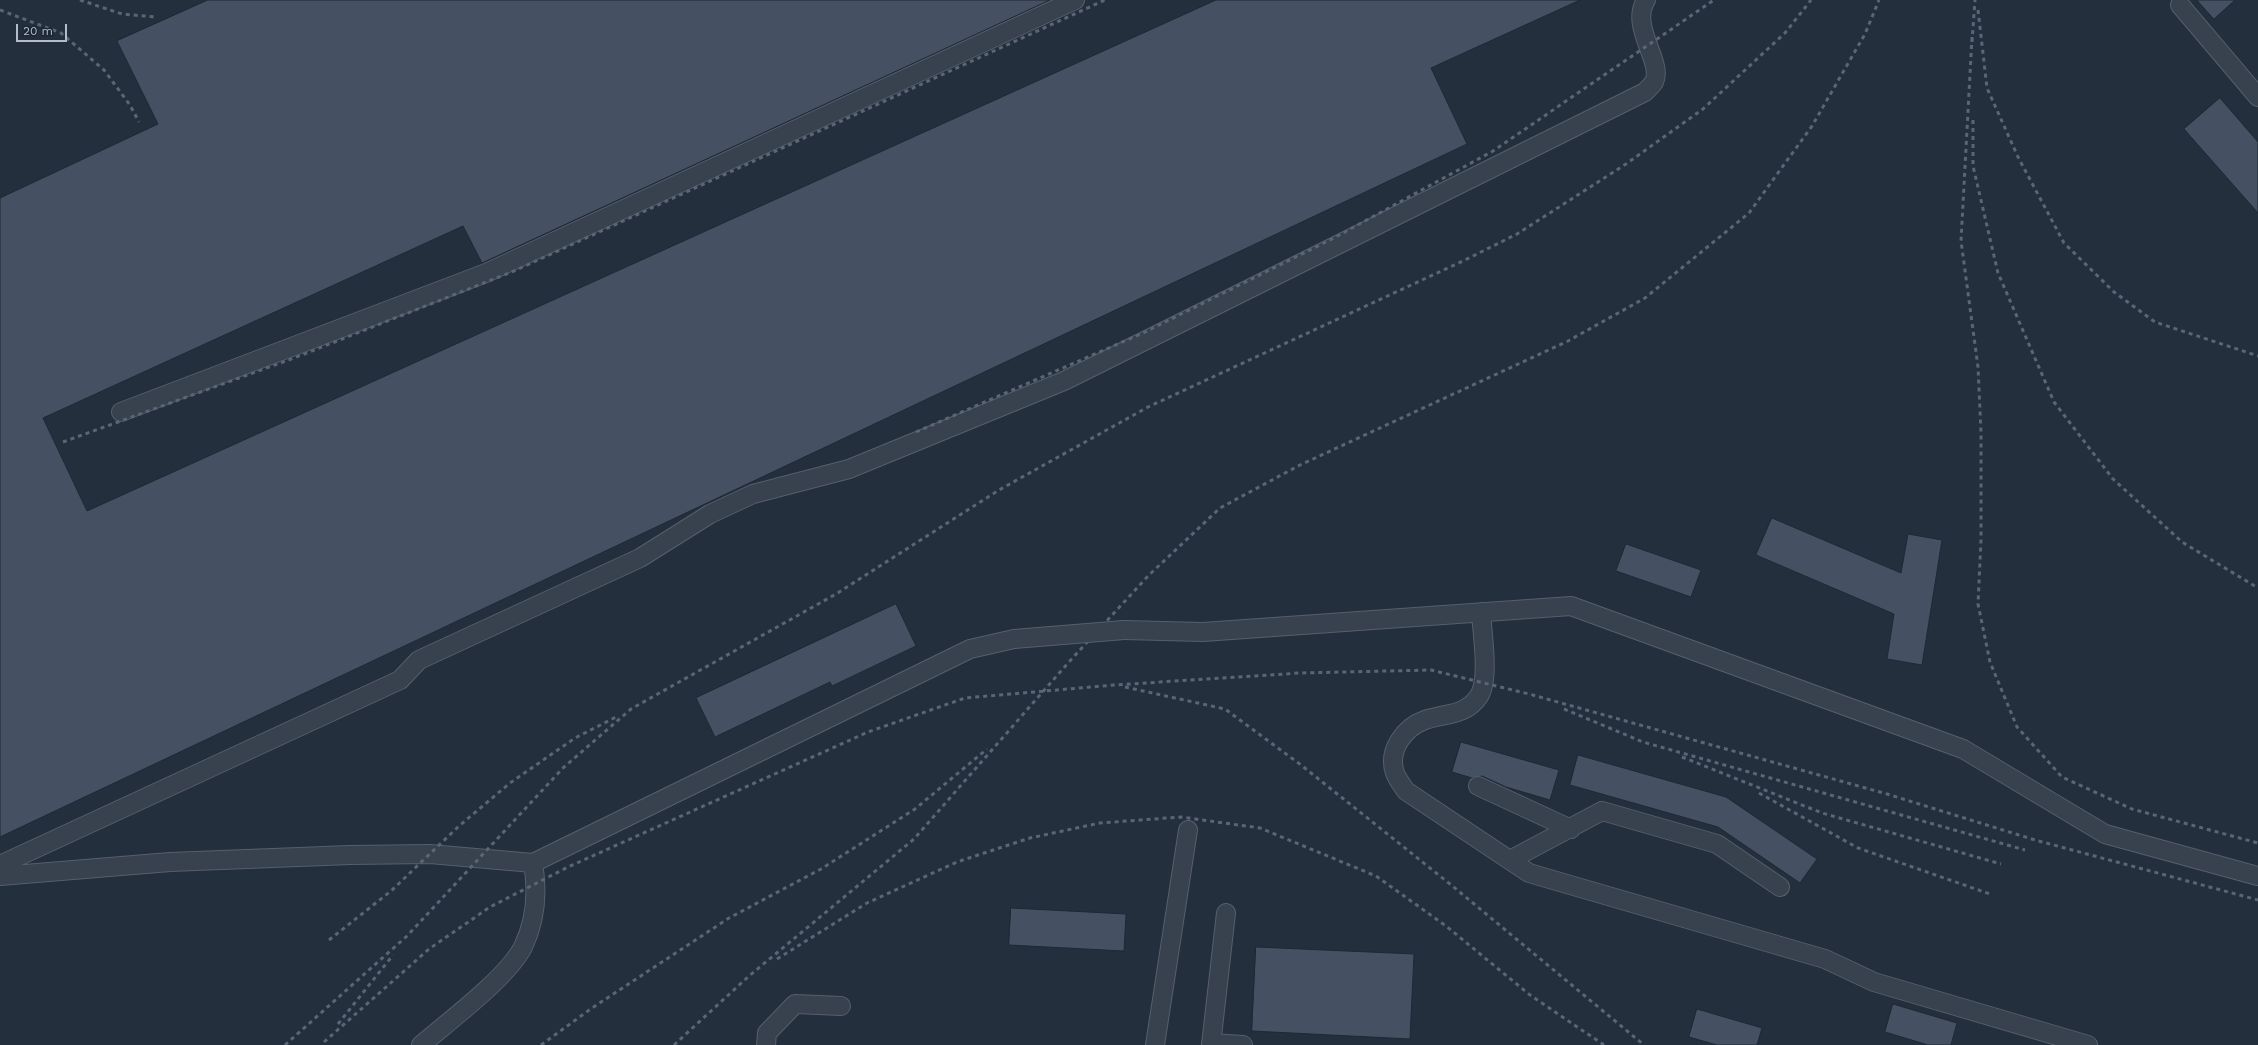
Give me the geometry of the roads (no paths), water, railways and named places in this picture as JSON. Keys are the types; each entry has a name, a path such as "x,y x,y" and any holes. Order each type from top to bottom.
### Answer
{"lane":[{"path":"121,412 486,273 1075,0"},
{"path":"0,865 400,680 419,660 640,558 710,514 753,494 848,469 1064,381 1645,92 1654,81 1655,69 1642,26 1641,8 1646,0"},
{"path":"2180,5 2258,97"},
{"path":"0,876 170,862 350,855 430,854 533,863 970,648 1014,639 1124,630 1203,632 1571,606 1963,749 2105,834 2258,876"},
{"path":"1481,612 1484,683 1479,696 1469,708 1447,716 1425,720 1406,731 1394,750 1394,772 1406,791 1529,873 1825,959 1874,982 2088,1045"},
{"path":"1478,786 1571,829"},
{"path":"1510,860 1571,829 1602,811 1717,844 1780,887"},
{"path":"1155,1045 1188,830"},
{"path":"421,1045 502,974 522,948 534,917 536,884 533,863"},
{"path":"1226,913 1211,1044 1243,1045"},
{"path":"766,1045 767,1033 795,1004 841,1006"}],"railway":[{"path":"80,0 122,14 156,17"},
{"path":"63,442 294,358 514,271 1105,0"},
{"path":"916,432 1143,333 1332,239 1493,151 1714,0"},
{"path":"285,1045 407,936 563,768 631,709 836,594 999,490 1148,407 1463,261 1517,234 1626,164 1703,109 1785,33 1811,0"},
{"path":"674,1045 749,976 914,839 1068,663 1149,575 1220,508 1300,465 1568,341 1645,298 1749,213 1812,126 1865,34 1879,0"},
{"path":"1972,42 1975,0"},
{"path":"0,10 61,33 104,70 130,105 139,122"},
{"path":"1978,10 1987,88 2018,157 2064,243 2114,292 2155,322 2258,356"},
{"path":"1972,37 1961,241 1978,367 1981,432 1981,540 1978,604 1990,662 2017,727 2062,777 2132,809 2258,843"},
{"path":"1973,120 1973,166 1998,273 2054,402 2113,479 2182,542 2258,588"},
{"path":"324,1042 429,949 490,907 568,867 868,732 965,698 1114,685 1300,673 1431,670 1529,694 1887,794 2035,840 2258,900"},
{"path":"1125,687 1225,709 1301,765 1450,884 1644,1045"},
{"path":"1564,709 1643,742 2025,850"},
{"path":"329,940 391,891 459,826 510,783 575,738 618,716"},
{"path":"541,1045 592,1008 729,918 821,869 915,809 987,749"},
{"path":"1682,757 1822,813 2001,864"},
{"path":"1759,793 1858,848 1990,894"},
{"path":"777,959 867,903 957,862 1030,838 1100,823 1181,817 1260,828 1376,876 1446,926 1530,995 1604,1045"},
{"path":"338,1024 393,955"}]}
